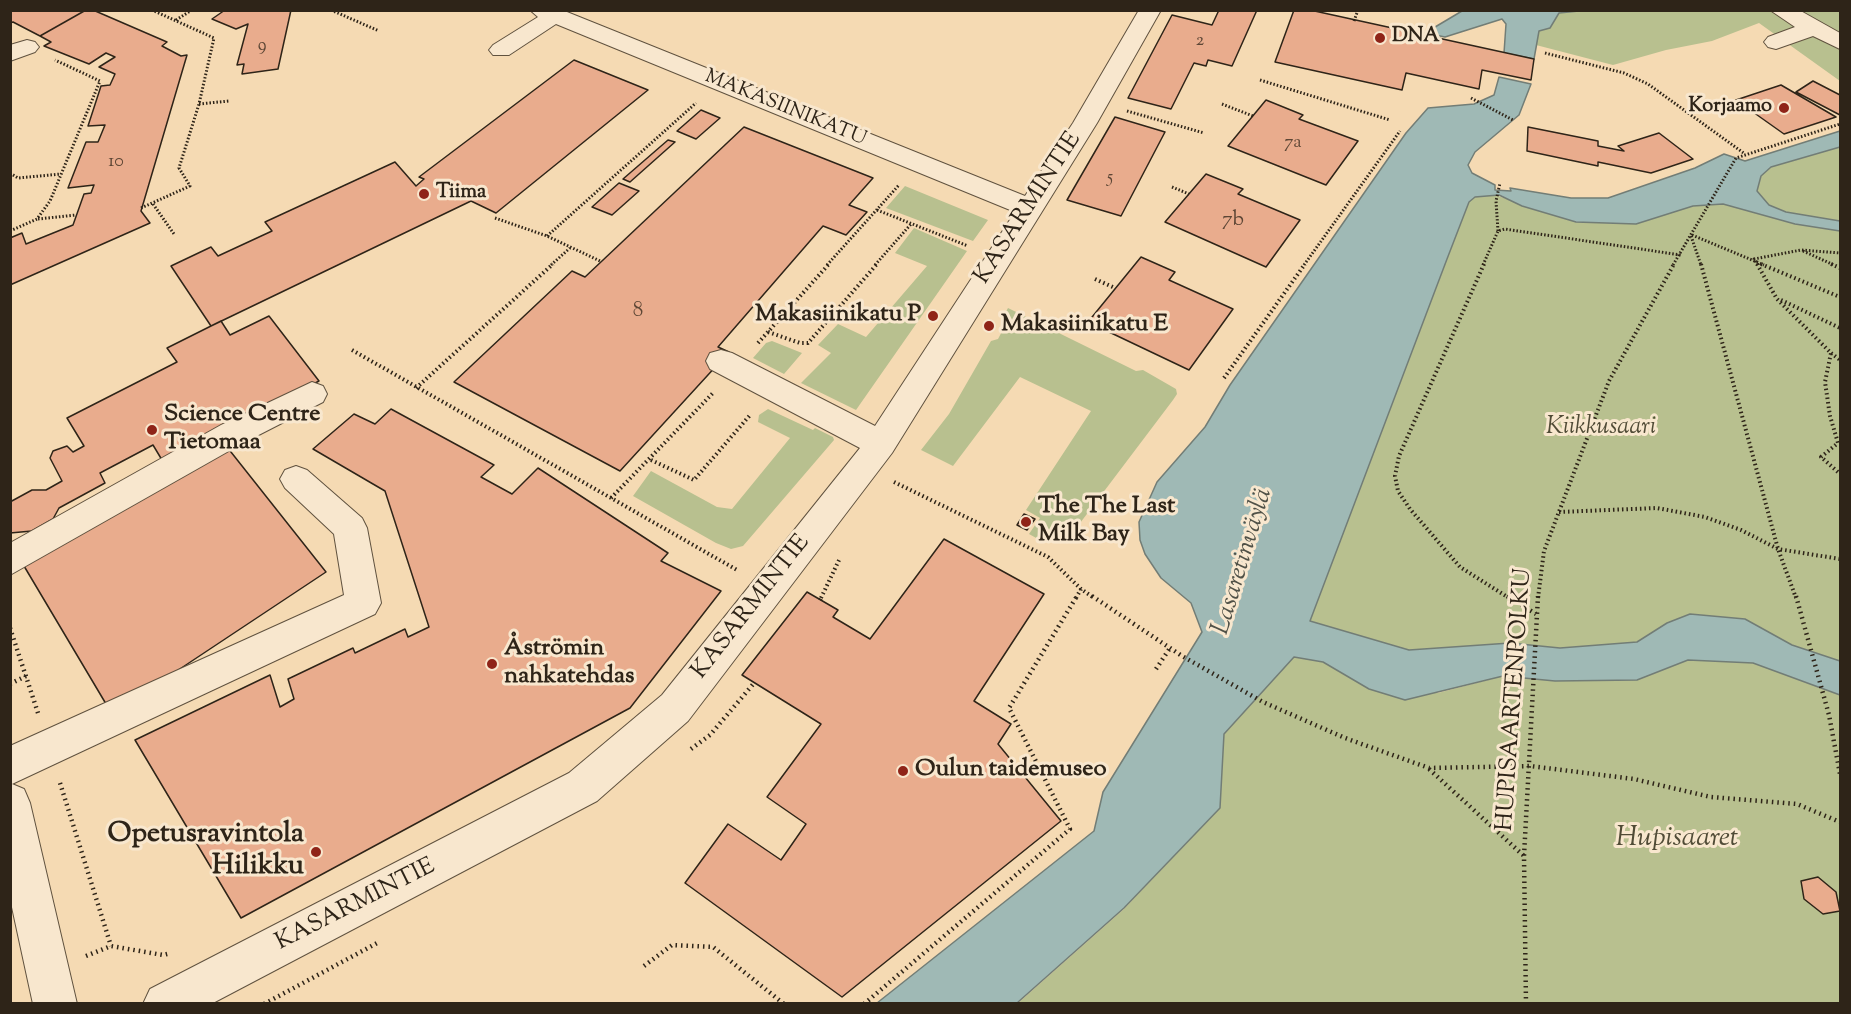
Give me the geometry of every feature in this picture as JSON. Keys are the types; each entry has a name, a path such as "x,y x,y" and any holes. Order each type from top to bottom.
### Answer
{"street":[{"name":"KASARMINTIE","path":"165,1004 583,787 675,708 872,456 1084,123 1150,10"},
{"path":"1781,10 1840,42"},
{"name":"MAKASIINIKATU","path":"547,13 1029,208"},
{"path":"501,50 547,13"},
{"path":"1776,42 1814,28"},
{"path":"729,364 774,388 872,456"},
{"path":"10,560 212,446 312,394"},
{"path":"10,766 49,746 363,603 350,528 296,479"},
{"path":"10,803 52,987"}],"path":[{"path":"141,208 190,186 179,168 199,104 214,38 152,10"},
{"path":"175,21 192,10"},
{"path":"331,10 379,31"},
{"path":"1354,21 1358,10"},
{"path":"19,51 100,81 50,201 37,219"},
{"path":"1545,53 1624,73 1648,84 1746,154"},
{"path":"1260,80 1390,120"},
{"path":"547,236 704,96"},
{"path":"1471,98 1513,120"},
{"path":"199,104 229,101"},
{"path":"1222,104 1253,116"},
{"path":"1126,111 1204,134"},
{"name":"HUPISAARTENPOLKU","path":"1526,1004 1524,856 1538,633 1536,614 1544,551 1610,381 1703,212 1736,158 1840,124"},
{"path":"1224,378 1400,131"},
{"path":"10,173 18,178 61,174"},
{"path":"611,498 651,460 729,364 768,332 905,179"},
{"path":"1500,183 1496,201 1498,231 1399,456 1395,476 1398,491 1410,509 1460,567 1536,614"},
{"path":"1172,187 1189,194"},
{"path":"153,204 174,234"},
{"path":"877,210 977,249"},
{"path":"10,231 37,219 76,215"},
{"path":"495,218 547,236 600,261"},
{"path":"768,332 800,344 808,343 912,223"},
{"path":"1498,231 1504,229 1681,255"},
{"path":"1691,235 1754,259 1840,297"},
{"path":"1691,235 1700,260 1778,549 1792,582 1829,715 1840,774"},
{"path":"416,388 570,248"},
{"path":"1754,259 1800,250 1840,253"},
{"path":"1800,250 1840,268"},
{"path":"1754,259 1778,299 1840,360"},
{"path":"1095,279 1115,288"},
{"path":"1778,299 1840,328"},
{"path":"352,350 742,573"},
{"path":"1831,353 1825,382 1830,416 1839,443 1821,457 1840,474"},
{"path":"651,460 694,480 774,388"},
{"path":"872,456 1048,557 1081,589 1182,656 1263,702 1345,738 1429,768 1530,766 1634,779 1711,796 1797,804 1840,822"},
{"path":"1559,512 1657,508 1705,517 1741,530 1778,549 1840,560"},
{"path":"820,600 843,553"},
{"path":"864,1004 1070,829 1009,708 1081,589"},
{"path":"1156,669 1170,648"},
{"path":"10,684 26,676"},
{"path":"683,754 710,735 755,682"},
{"path":"1429,768 1524,856"},
{"path":"644,966 672,945 713,947 784,1004"},
{"path":"52,987 111,946 163,955 174,952"}],"green space":[{"path":"1579,11 1840,11 1840,81 1759,23 1712,41 1666,50 1613,65 1536,45 1539,31 1550,28 1559,13"},
{"path":"1840,147 1840,221 1786,212 1761,199 1757,191 1761,176 1771,167"},
{"path":"905,186 988,220 973,241 886,208"},
{"name":"Kiikkusaari","path":"1492,194 1576,222 1636,224 1693,206 1723,204 1795,224 1840,231 1840,661 1792,645 1745,619 1691,614 1667,623 1638,642 1560,648 1510,643 1409,650 1310,621 1469,202 1475,197"},
{"path":"914,228 967,251 856,410 801,383 831,353 818,345 838,324 866,337 927,266 895,253"},
{"path":"1008,308 1136,371 1143,370 1176,389 1177,394 1173,400 1068,539 1061,541 1038,539 1029,534 1040,518 1026,510 1091,411 1020,377 953,466 921,450 949,414 991,341 998,339 1008,320 1003,317"},
{"path":"772,341 802,353 784,374 753,358 766,343"},
{"path":"768,409 813,430 815,428 833,437 834,440 743,546 731,549 716,543 633,496 651,471 717,507 732,509 790,438 758,422 759,415"},
{"name":"Hupisaaret","path":"1294,657 1323,662 1369,689 1438,693 1503,676 1555,681 1637,680 1688,660 1753,663 1840,695 1840,1003 1017,1004 1124,909 1220,808 1224,734"}],"water":[{"path":"1462,11 1579,11 1559,13 1550,28 1539,31 1534,59 1504,53 1506,24 1502,19 1445,37 1425,33"},
{"name":"Lasaretinväylä","path":"1499,77 1531,84 1519,115 1475,152 1468,165 1472,173 1495,185 1495,190 1511,191 1510,188 1571,198 1608,198 1695,168 1724,154 1745,161 1840,131 1840,147 1771,167 1761,176 1757,191 1769,205 1786,212 1840,221 1840,231 1795,224 1723,204 1693,206 1636,224 1576,222 1522,206 1499,195 1475,197 1469,202 1310,621 1409,650 1510,643 1560,648 1637,642 1667,623 1690,614 1745,619 1792,645 1840,661 1840,695 1753,663 1688,660 1637,680 1555,681 1503,676 1405,700 1369,689 1323,662 1294,657 1224,734 1220,808 1124,908 1017,1003 877,1003 1094,831 1103,792 1202,632 1191,603 1161,578 1145,554 1140,540 1139,522 1157,482 1205,427 1230,385 1406,133 1428,108 1474,104 1494,95"}],"building":[{"path":"10,10 86,10 40,36 13,22 10,23"},
{"path":"86,10 93,10 167,42 162,46 181,56 187,55 141,211 150,223 10,285 10,238 22,233 26,244 73,225 84,194 91,193 94,185 68,188 86,142 98,142 105,125 88,126 101,86 110,85 115,74 99,67 115,57 106,53 89,64 44,46 51,42 40,36"},
{"path":"225,10 291,10 278,69 242,74 244,64 237,65 248,24 236,29 212,19"},
{"path":"1219,10 1257,10 1232,66 1208,60 1206,66 1194,63 1171,109 1128,98 1172,15 1212,25"},
{"path":"1294,10 1310,10 1534,59 1531,80 1482,70 1479,89 1406,73 1402,90 1275,62"},
{"name":"Tiima","path":"574,60 648,90 496,213 471,201 211,326 171,266 211,247 218,256 272,231 265,222 395,162 416,186 424,179 419,177"},
{"path":"1813,81 1840,95 1840,115 1796,92"},
{"name":"Korjaamo","path":"1781,85 1836,117 1784,134 1736,100"},
{"path":"1266,100 1303,115 1299,119 1358,141 1326,185 1228,146"},
{"path":"701,110 720,118 696,139 677,131"},
{"path":"1115,117 1165,132 1121,216 1067,200"},
{"path":"744,127 873,178 849,205 867,212 846,235 823,226 718,347 729,352 620,471 454,382 572,271 585,277"},
{"path":"1528,127 1598,141 1598,146 1624,151 1618,146 1659,133 1693,159 1651,173 1598,162 1598,166 1527,151"},
{"path":"668,140 675,142 630,182 623,179"},
{"path":"1206,174 1243,189 1238,194 1300,220 1266,267 1165,222"},
{"path":"619,183 639,191 612,215 592,207"},
{"path":"1141,257 1175,272 1169,280 1233,309 1189,370 1088,322"},
{"name":"Science Centre Tietomaa","path":"269,316 319,381 206,442 162,460 153,445 100,473 105,483 59,508 53,519 32,531 10,533 10,502 32,490 46,490 62,481 50,458 53,451 67,446 73,452 84,446 67,418 177,362 167,348 221,321 230,335"},
{"name":"Åströmin nahkatehdas","path":"391,409 494,465 481,477 512,494 538,468 668,553 661,561 721,591 630,708 241,918 135,740 270,675 280,707 294,699 288,679 353,648 355,653 405,629 408,637 429,627 385,491 313,449 354,414 375,424"},
{"path":"227,447 326,572 112,714 24,566"},
{"name":"The The Last Milk Bay","path":"1024,514 1035,519 1027,530 1017,525"},
{"name":"Oulun taidemuseo","path":"944,539 1044,594 974,701 1011,724 998,744 1061,821 842,997 685,883 728,824 781,860 806,824 767,797 821,724 742,675 807,592 838,610 833,617 870,639"},
{"path":"1818,877 1836,892 1840,911 1823,914 1804,899 1801,881"}],"place":[{"name":"DNA","path":"1380,38"},
{"name":"Korjaamo","path":"1784,108"},
{"name":"Tiima","path":"424,194"},
{"name":"Makasiinikatu P","path":"933,316"},
{"name":"Makasiinikatu E","path":"989,326"},
{"name":"Science Centre Tietomaa","path":"152,430"},
{"name":"The The Last Milk Bay","path":"1026,522"},
{"name":"Åströmin nahkatehdas","path":"492,664"},
{"name":"Oulun taidemuseo","path":"903,771"},
{"name":"Opetusravintola Hilikku","path":"316,852"}]}
